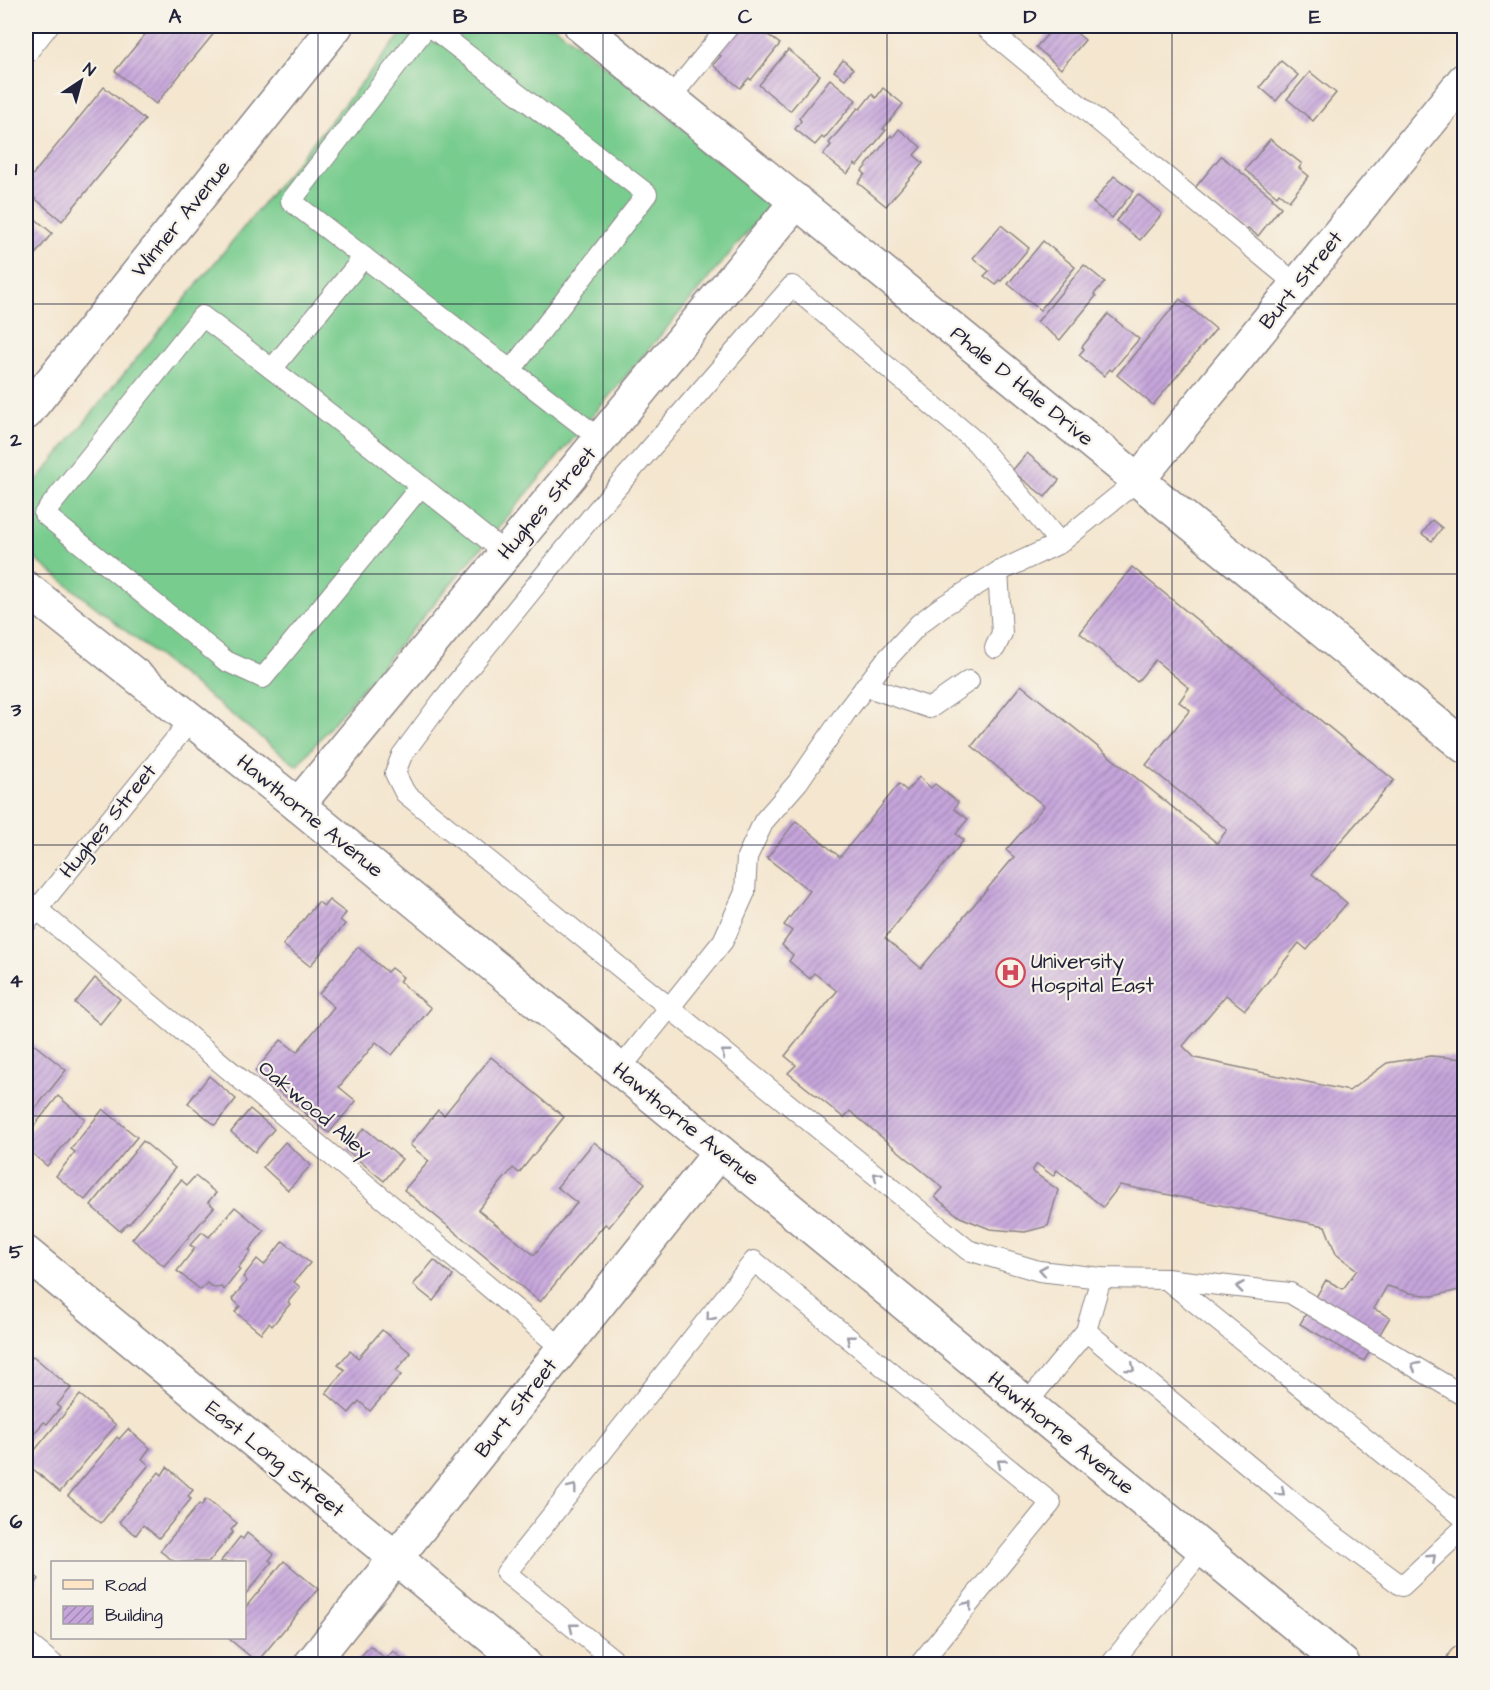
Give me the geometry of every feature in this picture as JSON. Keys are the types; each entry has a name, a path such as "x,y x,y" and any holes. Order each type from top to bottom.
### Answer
{"street":[{"name":"Winner Avenue","path":"26,413 336,26"},
{"name":"Phale D Hale Drive","path":"581,26 1464,746"},
{"name":"Burt Street","path":"1138,480 1464,80"},
{"name":"Hughes Street","path":"298,805 797,201"},
{"name":"Hawthorne Avenue","path":"26,588 298,805 1343,1665"},
{"name":"Burt Street","path":"311,1665 720,1152"},
{"name":"East Long Street","path":"26,1253 524,1665"}],"lane":[{"path":"26,54 48,26"},
{"path":"511,370 647,194 429,26 291,201 600,439"},
{"path":"670,98 729,26"},
{"path":"984,26 1297,285"},
{"path":"272,369 364,257"},
{"path":"1060,543 976,442 792,286 603,503 442,701 402,755 395,773 405,793 968,1250 1039,1271 1101,1278 1167,1279 1290,1293 1464,1396"},
{"path":"421,486 263,678 226,661 44,514 202,316 272,369 421,486 505,553"},
{"path":"620,1070 723,941 745,892 747,857 764,821 798,782 865,686 919,624 940,608 998,572 1060,543 1138,480"},
{"path":"995,648 1002,633 998,572"},
{"path":"865,686 930,708 969,681"},
{"name":"Hughes Street","path":"29,911 191,720"},
{"name":"Oakwood Alley","path":"29,911 563,1348"},
{"path":"619,1665 506,1573 754,1261 1051,1503 925,1657"},
{"path":"1026,1404 1086,1331 1101,1278"},
{"path":"1167,1279 1464,1518"},
{"path":"1086,1331 1329,1532 1402,1586 1464,1528"},
{"path":"1111,1665 1203,1549"},
{"path":"26,1642 53,1665"}],"green space":[{"path":"408,26 554,26 773,202 297,766 26,552 26,494"}],"building":[{"path":"152,26 220,26 156,104 115,71"},
{"path":"741,26 770,26 774,29 768,35 780,44 751,80 749,78 740,88 713,65 721,56 718,54"},
{"path":"1055,26 1068,26 1085,40 1061,69 1036,47"},
{"path":"788,50 820,75 790,111 759,85"},
{"path":"843,60 853,69 845,79 834,71"},
{"path":"1281,61 1298,75 1276,101 1260,87"},
{"path":"1310,72 1336,93 1313,121 1287,99"},
{"path":"830,79 856,100 824,139 822,137 815,145 795,129 801,121 799,118"},
{"path":"104,87 145,120 62,221 26,191 26,183"},
{"path":"883,88 903,104 883,129 886,130 857,166 855,164 847,174 823,155 831,145 829,143 858,108 860,109 872,94 876,98"},
{"path":"899,129 921,147 914,155 923,163 886,206 858,183 865,174 862,171 891,135 893,137"},
{"path":"1270,139 1302,164 1299,168 1309,176 1289,201 1279,193 1277,196 1245,170"},
{"path":"1221,156 1281,207 1258,236 1248,228 1247,230 1195,188"},
{"path":"1114,176 1134,191 1112,218 1093,203"},
{"path":"1138,194 1162,214 1140,240 1116,221"},
{"path":"26,211 52,233 26,266"},
{"path":"1001,225 1029,248 996,285 984,276 989,271 973,258"},
{"path":"1043,241 1075,267 1040,310 1008,284"},
{"path":"1084,265 1105,282 1060,340 1037,322"},
{"path":"1180,299 1216,329 1153,405 1117,375"},
{"path":"1108,314 1139,339 1112,371 1110,369 1104,376 1079,355 1084,349 1082,347"},
{"path":"1027,453 1059,480 1045,497 1012,471"},
{"path":"1432,520 1442,528 1432,541 1422,534"},
{"path":"1132,567 1394,780 1312,874 1347,903 1307,950 1299,943 1245,1010 1226,995 1183,1046 1195,1058 1349,1091 1387,1063 1431,1056 1464,1059 1464,1289 1433,1296 1410,1293 1387,1286 1374,1309 1390,1317 1364,1361 1300,1324 1326,1280 1343,1289 1357,1270 1336,1254 1325,1226 1120,1185 1103,1207 1057,1170 1053,1176 1037,1164 1032,1171 1058,1190 1048,1226 1025,1232 990,1229 960,1217 935,1197 943,1188 850,1111 844,1118 788,1073 796,1065 785,1056 837,991 814,973 810,979 789,961 793,955 782,945 792,931 784,925 810,891 767,858 796,821 840,857 899,784 907,791 919,777 931,788 935,784 958,802 954,809 968,819 956,834 964,840 885,938 921,968 1014,857 1006,850 1044,806 972,746 1021,685 1217,843 1227,830 1146,765 1190,710 1179,702 1189,688 1155,660 1137,682 1080,633"},
{"path":"329,900 346,913 340,920 345,924 310,966 283,945 318,902 324,906"},
{"path":"358,947 387,972 391,968 403,977 399,981 431,1008 392,1055 376,1042 339,1087 356,1101 329,1133 255,1071 281,1040 297,1052 334,1007 319,994"},
{"path":"95,978 120,999 100,1024 75,1003"},
{"path":"31,1042 66,1070 26,1120 26,1049"},
{"path":"491,1057 564,1117 519,1173 513,1168 478,1210 534,1255 577,1203 557,1187 594,1142 645,1183 609,1227 605,1224 540,1302 404,1190 429,1161 410,1145 438,1110 444,1115"},
{"path":"209,1076 236,1099 215,1125 188,1103"},
{"path":"58,1096 85,1119 47,1166 26,1148 26,1136"},
{"path":"103,1109 137,1137 85,1200 56,1176 75,1152 71,1149"},
{"path":"250,1109 274,1129 255,1152 231,1132"},
{"path":"364,1128 402,1159 384,1181 346,1150"},
{"path":"143,1141 175,1168 129,1224 120,1231 91,1206"},
{"path":"285,1142 311,1165 288,1190 263,1167"},
{"path":"195,1176 216,1193 208,1202 214,1207 164,1266 132,1239 181,1180 187,1185"},
{"path":"235,1207 264,1231 249,1250 251,1251 238,1268 240,1270 224,1290 221,1287 214,1288 207,1283 201,1290 177,1271 195,1248 190,1245 202,1232 209,1237"},
{"path":"283,1241 310,1263 294,1282 300,1287 288,1302 290,1304 272,1326 269,1323 261,1333 235,1312 240,1306 232,1299 247,1281 243,1277 257,1259 264,1265"},
{"path":"434,1260 453,1276 433,1301 413,1285"},
{"path":"382,1330 411,1353 396,1371 401,1375 370,1411 359,1401 349,1413 326,1393 345,1370 338,1365 350,1351 358,1358"},
{"path":"33,1356 71,1388 57,1405 60,1408 47,1424 44,1422 26,1443 26,1366"},
{"path":"80,1395 116,1425 60,1492 26,1461"},
{"path":"128,1429 150,1448 142,1459 149,1465 101,1523 68,1496 117,1437 119,1439"},
{"path":"167,1467 193,1490 188,1496 191,1499 159,1538 143,1525 136,1535 119,1522 159,1472 162,1475"},
{"path":"206,1499 237,1523 231,1530 233,1532 210,1561 174,1561 160,1551 199,1504 201,1506"},
{"path":"247,1533 274,1554 269,1560 272,1562 246,1594 246,1561 221,1561 240,1537 243,1539"},
{"path":"284,1561 318,1589 257,1662 229,1639 246,1639 246,1607"},
{"path":"26,1568 39,1579 26,1596"},
{"path":"370,1646 386,1659 393,1651 408,1664 354,1664"}],"place":[{"name":"University Hospital East","path":"1010,973"}]}
